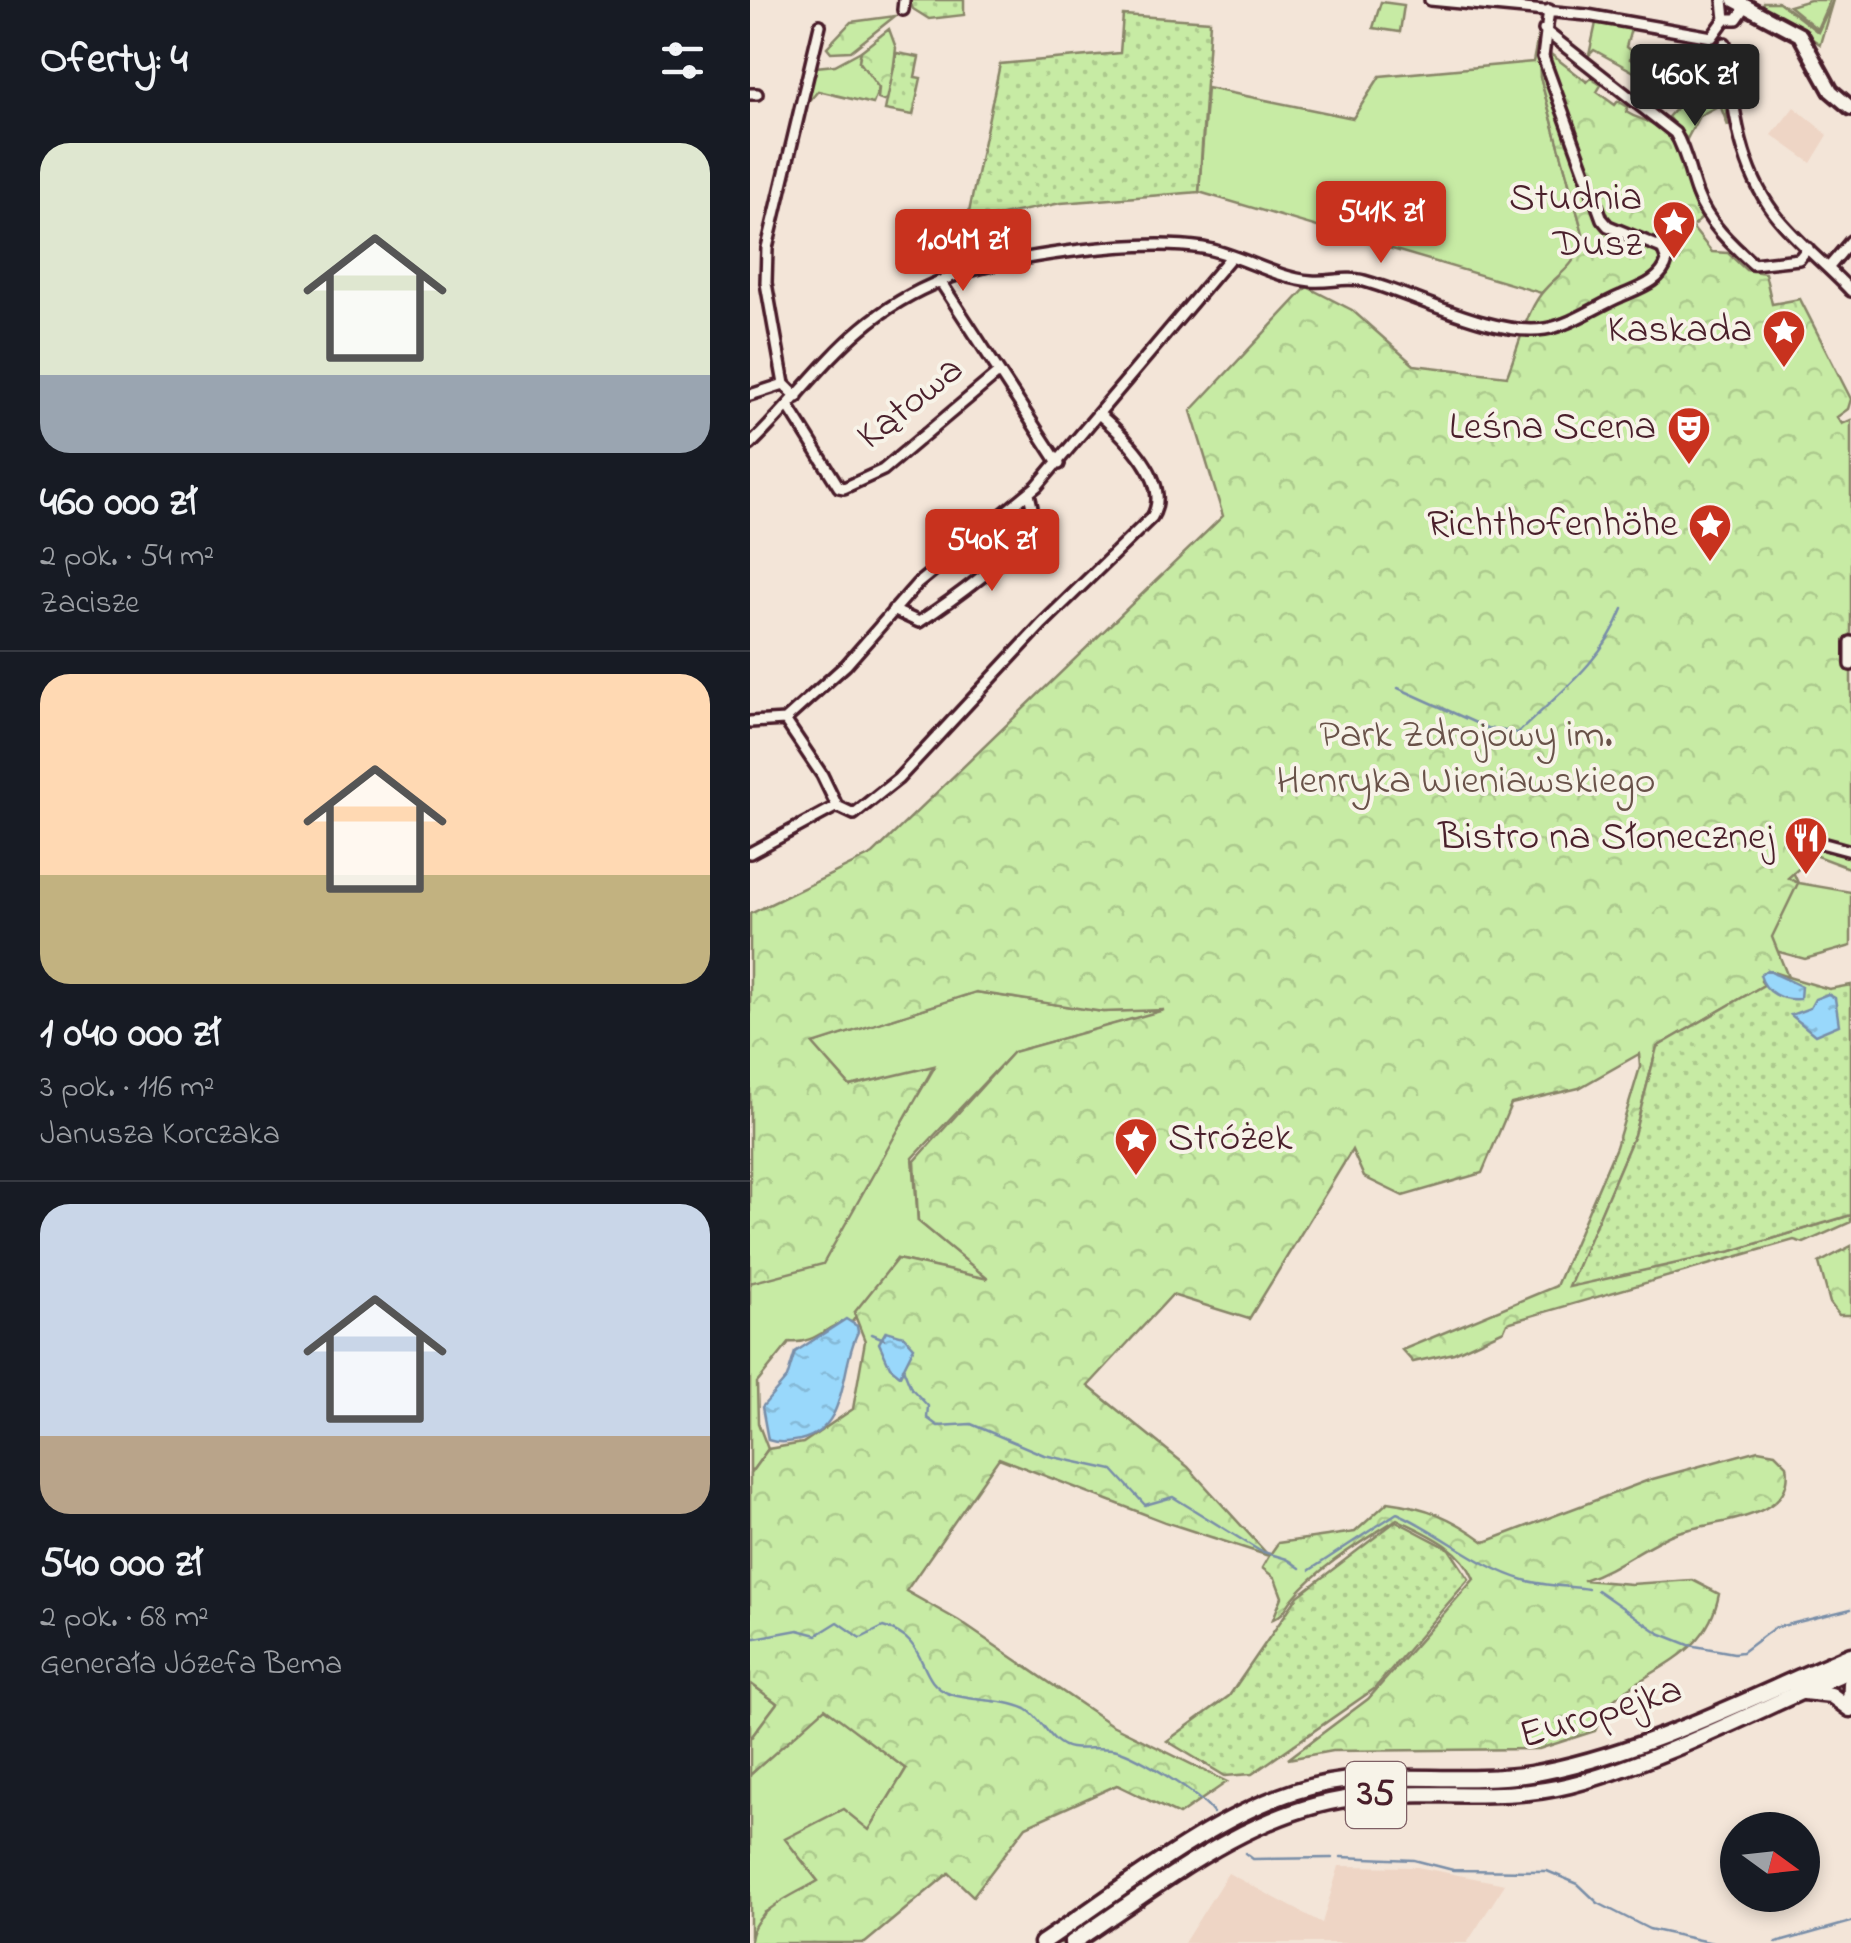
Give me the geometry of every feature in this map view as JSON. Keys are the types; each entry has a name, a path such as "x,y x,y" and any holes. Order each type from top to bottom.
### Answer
{"main road":[{"name":"Europejka","path":"1042,1943 1234,1819 1298,1790 1363,1779 1504,1777 1572,1765 1650,1740 1851,1655"},
{"name":"Europejka","path":"1072,1943 1221,1846 1299,1810 1378,1794 1512,1793 1574,1784 1851,1670"},
{"path":"1851,1684 1851,1709"},
{"path":"1798,1692 1831,1695 1851,1709"}],"street":[{"path":"1430,0 1549,10 1712,37 1725,19 1723,0"},
{"path":"1725,19 1737,19 1748,4 1800,35 1831,91 1851,108"},
{"path":"750,445 789,408 849,336 896,303 940,281 1002,262 1100,250 1208,248 1310,281 1363,281 1522,330 1564,324 1656,278 1667,262 1662,248 1608,226 1602,218 1543,57 1549,10"},
{"path":"750,394 784,384 766,283 766,248 820,25"},
{"path":"1544,30 1675,133 1686,152 1697,196 1720,232 1754,264 1799,259 1808,248"},
{"path":"1725,43 1742,149 1774,213 1851,291"},
{"path":"1829,267 1851,241"},
{"path":"750,722 784,720 846,665 918,584 1028,494 1059,464 1230,258"},
{"path":"940,281 1059,464"},
{"name":"Kątowa","path":"789,408 838,487 844,488 883,470 997,374"},
{"name":"Kątowa","path":"784,384 797,397"},
{"path":"784,720 822,774 837,806 854,814 898,779 1042,624 1152,517 1157,501 1148,470 1136,447 1100,414"},
{"path":"893,610 920,622 979,579 1030,530 1033,510 1028,494"},
{"path":"1851,642 1851,666"},
{"path":"750,853 837,806"},
{"path":"1806,839 1851,851"}],"shaded area":[{"path":"1794,107 1828,135 1811,163 1772,135"},
{"path":"1339,1866 1417,1867 1505,1884 1467,1943 1184,1943 1228,1873 1322,1923"}],"green space":[{"path":"909,0 964,0 964,15 929,19 913,9"},
{"path":"1830,0 1817,29 1789,6"},
{"path":"1833,0 1820,44 1762,6 1763,2 1779,2 1818,32"},
{"path":"1381,2 1404,5 1400,32 1373,28"},
{"path":"1123,15 1210,21 1199,192 1061,203 967,222 1000,64 1120,53"},
{"path":"895,16 851,51 831,52 827,47 851,22"},
{"path":"1596,23 1631,29 1626,47 1632,52 1630,59 1639,64 1636,73 1594,50 1589,55"},
{"path":"889,29 896,48 890,97 884,101 878,99 879,88 859,61 861,51"},
{"path":"1538,36 1540,77 1584,237 1568,269 1541,293 1199,192 1207,88 1353,118 1380,76 1533,62"},
{"path":"1694,42 1717,45 1728,126 1720,105 1699,116 1687,139 1668,117 1702,80 1716,73 1700,53 1687,60 1688,75 1676,67 1685,61"},
{"path":"861,51 859,61 879,88 873,104 818,91 808,103 816,67 835,65"},
{"path":"897,53 919,57 915,77 921,78 913,115 885,110"},
{"name":"Park Zdrojowy im. Henryka Wieniawskiego","path":"1552,55 1587,82 1591,78 1601,85 1597,92 1615,105 1618,101 1628,107 1626,112 1669,137 1702,218 1692,227 1712,252 1728,253 1746,270 1765,273 1772,304 1800,299 1851,399 1848,409 1837,417 1842,424 1851,420 1851,869 1814,855 1788,878 1798,883 1772,937 1788,977 1767,970 1761,981 1764,985 1657,1047 1634,1135 1570,1286 1732,1251 1851,1215 1851,1222 1804,1243 1794,1240 1507,1323 1504,1330 1454,1353 1413,1362 1402,1350 1556,1286 1616,1147 1640,1067 1639,1054 1579,1088 1511,1104 1482,1173 1403,1196 1364,1177 1352,1150 1249,1319 1172,1295 1088,1386 1188,1467 1269,1556 1165,1522 999,1458 906,1591 959,1621 1110,1724 1227,1782 1179,1815 1117,1785 1026,1826 973,1896 949,1873 865,1943 750,1943 757,1922 765,1913 818,1881 785,1839 843,1809 869,1830 906,1769 825,1708 750,1775 750,1739 777,1703 750,1683 750,1474 768,1449 803,1443 853,1409 865,1341 854,1313 897,1259 988,1279 918,1221 915,1161 1013,1052 1164,1010 1103,1012 976,992 813,1044 850,1086 934,1066 823,1264 750,1283 750,914 873,854 1223,516 1191,411 1307,287 1352,310 1414,365 1507,376 1535,303 1570,264 1584,237 1540,77"},
{"path":"1450,839 1786,856 1798,883 1851,892 1851,946 1805,959"},
{"path":"1788,977 1829,989 1851,985 1851,1215 1732,1251 1569,1287 1634,1135 1657,1047 1769,982"},
{"path":"976,992 1103,1012 1170,1009 1013,1052 913,1158 918,1221 990,1280 897,1259 852,1322 838,1324 809,1340 790,1342 757,1383 758,1423 768,1449 750,1474 750,1282 881,1159 934,1068 850,1086 812,1044"},
{"path":"1851,1246 1851,1315 1839,1315 1830,1303 1819,1263"},
{"path":"1758,1450 1775,1453 1787,1465 1786,1484 1778,1499 1764,1509 1673,1534 1583,1580 1631,1584 1692,1580 1719,1594 1703,1633 1676,1658 1610,1703 1595,1731 1539,1749 1332,1751 1288,1759 1368,1699 1474,1579 1451,1549 1397,1519 1329,1564 1273,1619 1282,1597 1275,1578 1262,1568 1278,1543 1355,1532 1388,1502 1439,1515 1485,1542 1649,1480"},
{"path":"1396,1521 1449,1549 1469,1579 1374,1689 1252,1774 1225,1776 1167,1741 1229,1696 1298,1596"},
{"path":"1851,1661 1851,1666 1587,1774 1535,1786 1344,1794 1185,1862 1064,1943 1052,1943 1202,1844 1296,1796 1342,1786 1528,1779"},
{"path":"750,1683 777,1703 750,1739"},
{"path":"825,1707 906,1769 869,1831 786,1840 818,1881 764,1913 750,1934 750,1775"}],"water":[{"path":"1767,970 1801,986 1800,999 1787,999 1770,991 1760,975"},
{"path":"1828,994 1835,998 1839,1025 1815,1035 1791,1015 1810,1008 1815,999"},
{"path":"846,1319 857,1326 858,1332 841,1395 827,1423 800,1440 768,1440 762,1407 787,1378 795,1352"},
{"path":"886,1331 904,1336 914,1347 900,1375 890,1367 879,1343"}],"waterway":[{"path":"1398,688 1487,728 1518,733 1591,661 1623,609"},
{"path":"872,1334 884,1339"},
{"path":"903,1368 911,1388 928,1406 927,1418 938,1426 971,1424 1044,1455 1113,1470 1145,1505 1173,1497 1260,1551 1287,1559 1300,1568"},
{"path":"1310,1570 1397,1513 1507,1574 1540,1584 1588,1589"},
{"path":"1597,1590 1659,1633 1689,1645 1734,1653 1742,1652 1774,1628 1851,1609"},
{"path":"750,1639 798,1630 817,1635 838,1622 861,1638 883,1627 909,1641 939,1688 950,1694 1026,1709 1064,1746 1127,1754 1183,1787 1213,1813"},
{"path":"1245,1853 1253,1859 1332,1858"},
{"path":"1341,1857 1414,1860 1453,1870 1547,1871 1578,1884 1598,1903 1649,1929 1713,1943"},
{"path":"1776,1943 1851,1922"}],"place":[{"name":"Studnia Dusz","path":"1674,260"},
{"name":"Kaskada","path":"1784,369"},
{"name":"Leśna Scena","path":"1689,466"},
{"name":"Richthofenhöhe","path":"1710,563"},
{"name":"Bistro na Słonecznej","path":"1806,876"},
{"name":"Stróżek","path":"1136,1177"}]}
